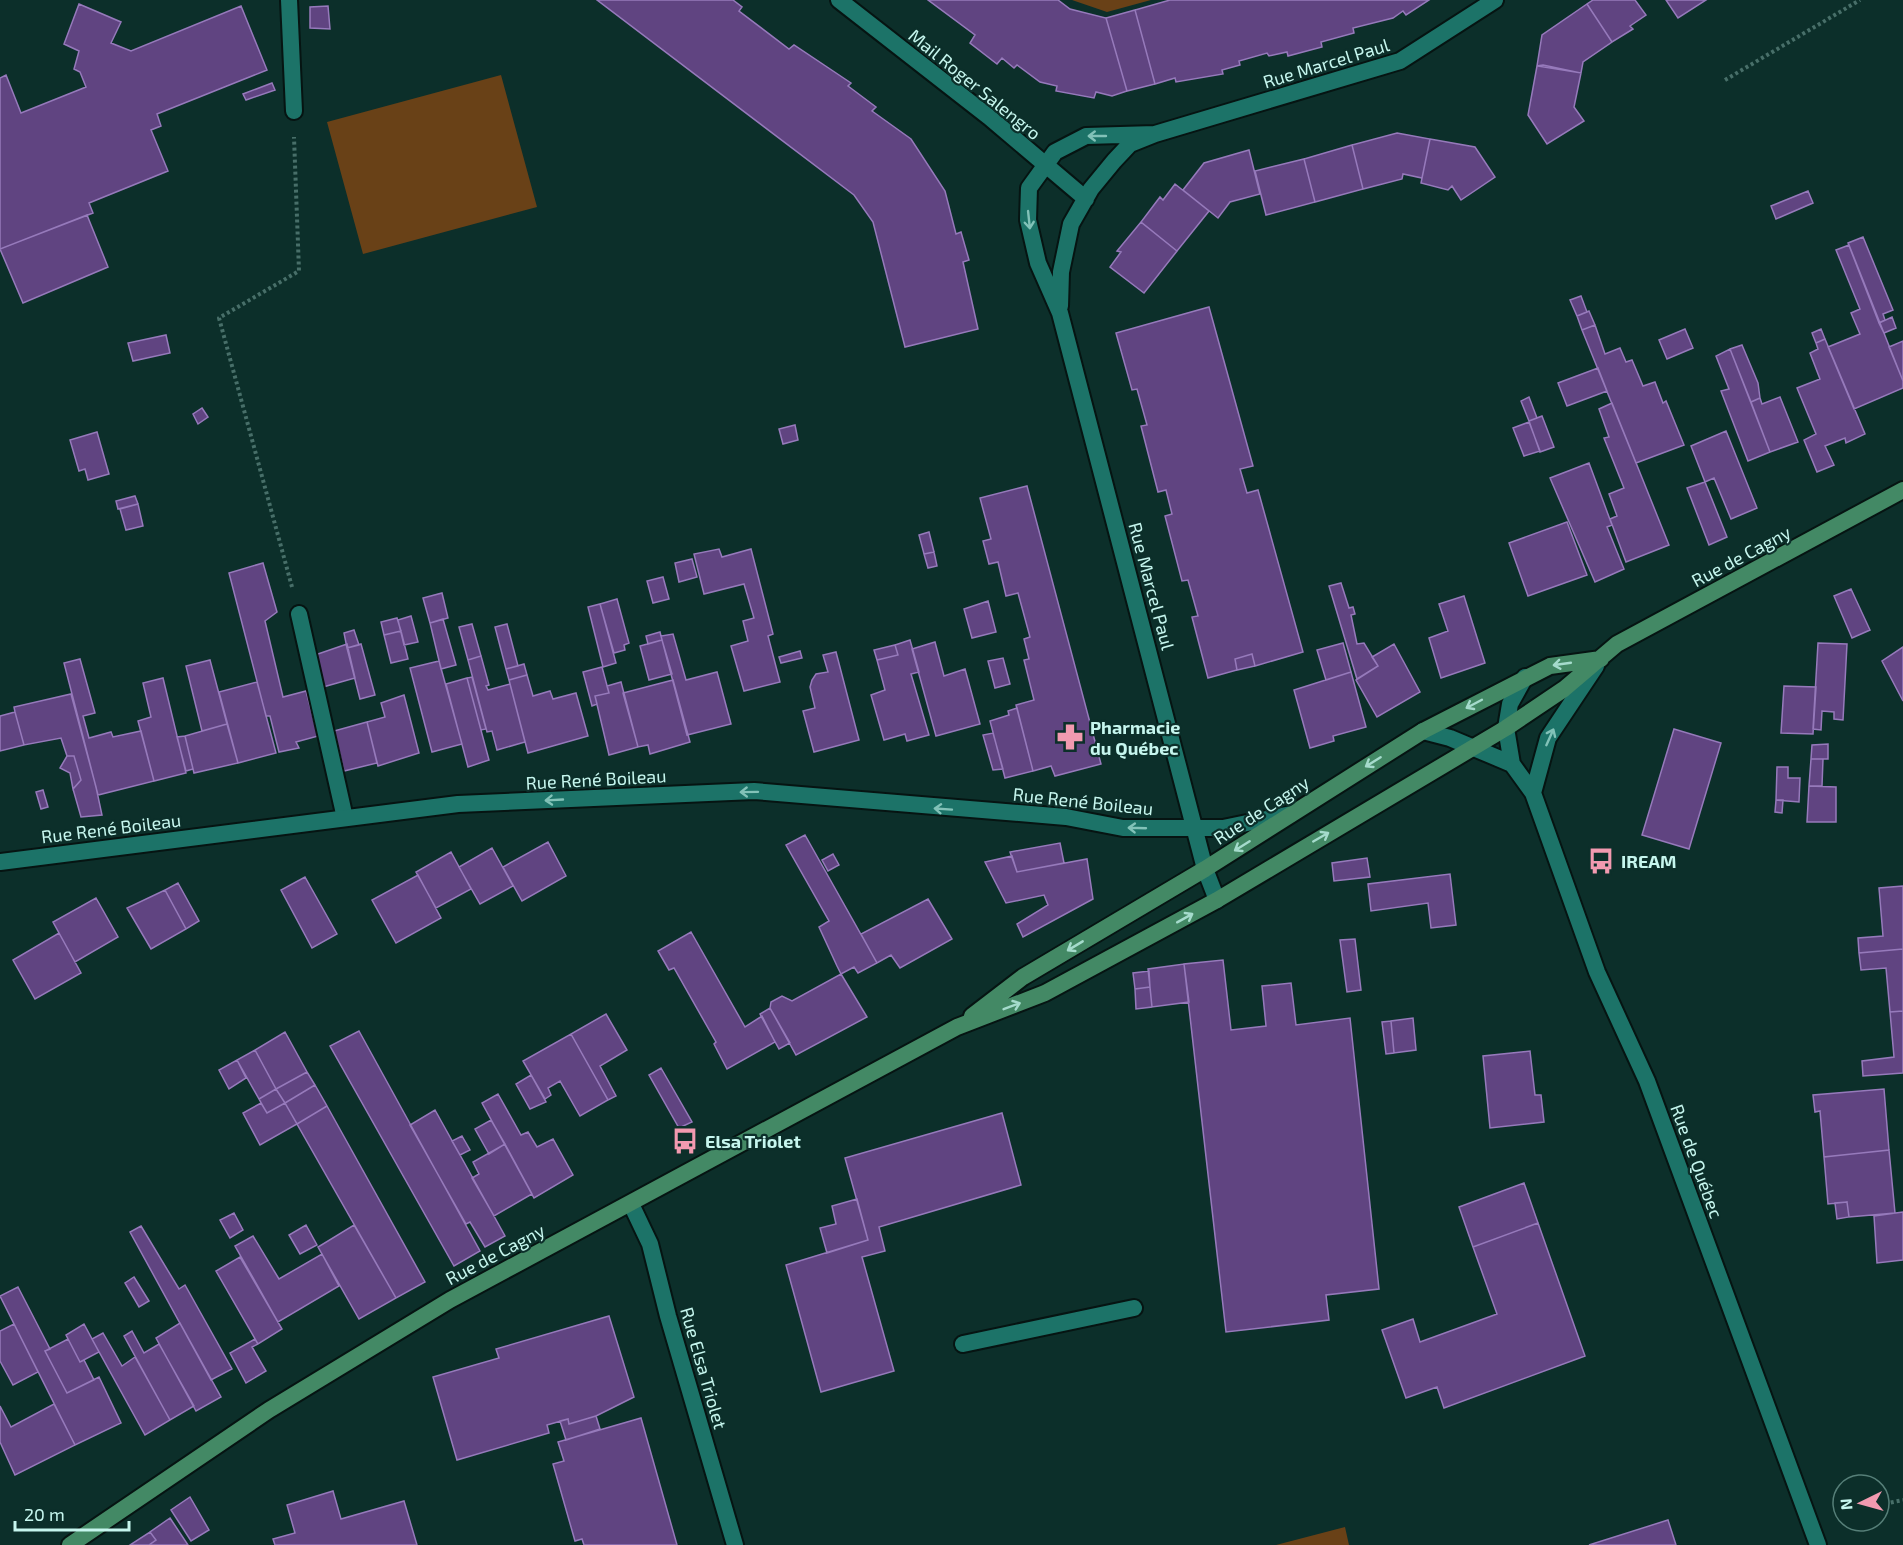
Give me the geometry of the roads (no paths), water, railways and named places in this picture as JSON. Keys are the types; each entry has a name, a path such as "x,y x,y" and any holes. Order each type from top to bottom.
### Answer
{"main road":[{"name":"Rue de Cagny","path":"70,1545 260,1416 450,1300 631,1204 772,1125 957,1028 1045,993 1217,900 1506,728 1564,689 1617,645 1903,490"},
{"name":"Rue de Cagny","path":"957,1028 1023,977 1205,869 1423,731 1550,666 1601,659"}],"street":[{"path":"289,0 294,111"},
{"name":"Mail Roger Salengro","path":"839,0 989,117 1086,199"},
{"name":"Rue Marcel Paul","path":"1060,313 1061,272 1071,225 1091,189 1130,144 1155,134 1400,61 1495,0"},
{"name":"Rue Marcel Paul","path":"1155,134 1086,135 1055,152 1043,165 1029,188 1028,220 1038,263 1060,313 1205,869 1217,900"},
{"path":"299,614 345,818"},
{"path":"1533,793 1548,738 1601,659"},
{"path":"1512,764 1506,728 1510,704 1525,677"},
{"path":"1423,731 1512,764"},
{"name":"Rue de Québec","path":"1512,764 1533,793 1597,972 1647,1081 1818,1545"},
{"name":"Rue René Boileau","path":"0,862 458,804 754,791 1066,817 1123,828 1195,830 1223,828 1291,814"},
{"name":"Rue Elsa Triolet","path":"631,1204 650,1244 668,1316 735,1545"},
{"path":"963,1344 1134,1308"}],"place":[{"name":"Pharmacie du Québec","path":"1070,737"},
{"name":"IREAM","path":"1601,861"},
{"name":"Elsa Triolet","path":"685,1141"}]}
